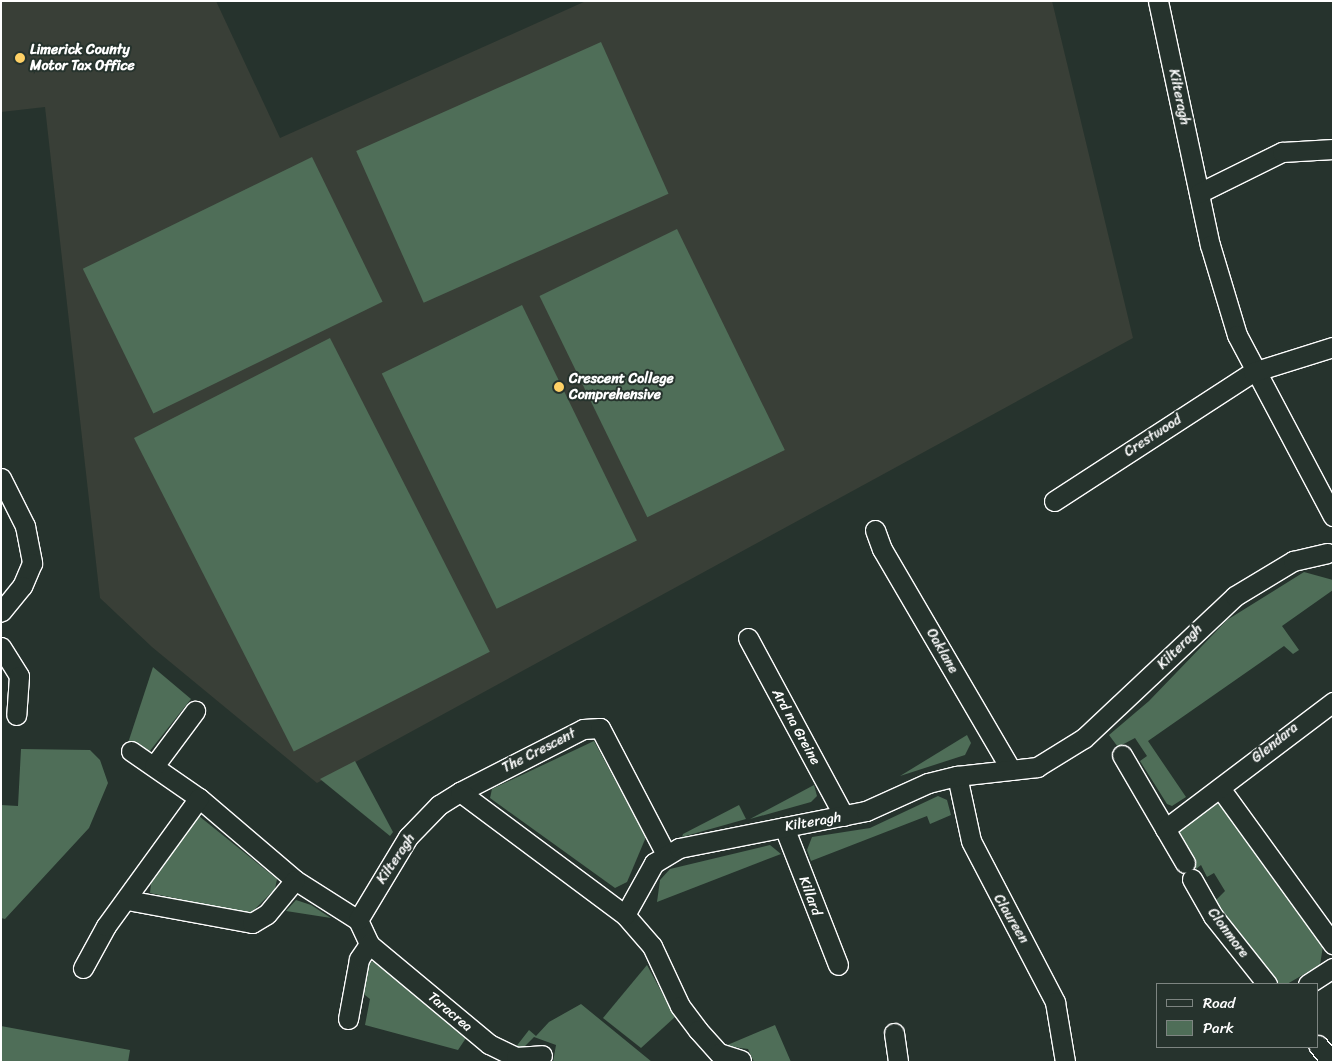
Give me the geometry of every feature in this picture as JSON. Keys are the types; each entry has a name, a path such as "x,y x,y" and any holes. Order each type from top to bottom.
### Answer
{"street":[{"name":"Kilteragh","path":"1158,1 1199,193 1226,301 1253,372 1333,516"},
{"path":"1199,193 1282,152 1333,149"},
{"path":"1253,372 1333,347"},
{"name":"Crestwood","path":"1054,502 1253,372"},
{"path":"1,478 25,526 32,552 29,573 1,612"},
{"name":"Oaklane","path":"875,530 882,549 1011,770"},
{"name":"Kilteragh","path":"666,854 784,827 844,816 957,776 1044,764 1084,738 1235,596 1293,561 1331,552"},
{"name":"Ard na Greine","path":"748,638 844,816"},
{"path":"1,647 9,668 16,715"},
{"name":"Glendara","path":"1165,829 1333,702"},
{"path":"154,766 195,711"},
{"name":"The Crescent","path":"460,792 583,728 600,728 666,854"},
{"path":"131,752 199,798 295,880 358,920"},
{"path":"1122,755 1165,829"},
{"name":"Claureen","path":"957,776 970,841 1055,1002 1065,1062"},
{"path":"1220,788 1333,944"},
{"name":"Kilteragh","path":"358,920 408,837 439,805 460,792"},
{"path":"460,792 626,914 654,948 680,1006 698,1030 719,1054 741,1060"},
{"path":"83,968 127,900 199,798"},
{"name":"Killard","path":"784,827 838,964"},
{"name":"Clonmore","path":"1165,829 1213,916 1266,983"},
{"path":"626,914 644,876 666,854"},
{"path":"127,900 252,923 266,914 295,880"},
{"name":"Taracrea","path":"358,920 369,944 490,1044 516,1057 542,1055"},
{"path":"348,1019 359,959 369,944"},
{"path":"1310,983 1333,968"},
{"path":"894,1033 898,1062"},
{"path":"1319,1046 1332,1062"}],"shaded area":[{"name":"Crescent College Comprehensive","path":"1,1 216,1 280,138 586,1 1052,1 1133,338 317,783 152,647 100,598 45,107 1,112"}],"green space":[{"path":"601,42 669,194 424,303 356,151"},
{"path":"312,157 383,302 153,413 83,269"},
{"path":"677,229 785,450 647,517 539,296"},
{"path":"522,305 637,540 497,609 382,373"},
{"path":"330,338 490,652 294,752 134,438"},
{"path":"1304,572 1333,580 1333,590 1282,626 1299,650 1293,654 1284,646 1148,741 1186,797 1172,806 1167,804 1140,761 1147,756 1135,738 1118,747 1109,735 1149,701 1227,620"},
{"path":"153,667 191,699 149,752 128,743"},
{"path":"967,735 971,743 965,755 900,776"},
{"path":"594,741 646,837 627,882 615,888 490,798 492,789"},
{"path":"21,749 90,750 100,760 108,783 89,828 5,919 1,918 1,805 18,806"},
{"path":"355,761 393,832 390,836 320,779"},
{"path":"814,785 817,796 811,802 750,819"},
{"path":"938,796 947,800 951,815 930,824 927,816 811,861 807,850 812,837 870,828"},
{"path":"1213,802 1223,806 1323,946 1320,965 1289,983 1274,983 1214,902 1225,891 1214,873 1207,877 1201,865 1196,869 1177,831"},
{"path":"739,805 746,819 682,837 683,834"},
{"path":"199,816 277,879 275,889 250,914 150,893 151,883 191,819"},
{"path":"770,845 781,854 657,902 660,880 670,869"},
{"path":"296,900 311,905 331,918 286,911"},
{"path":"375,961 468,1035 458,1050 365,1025 370,999 361,992 367,963"},
{"path":"647,965 675,1017 641,1048 603,1018"},
{"path":"581,1004 652,1062 553,1062 556,1045 534,1037 523,1048 515,1048 529,1030 536,1036 549,1022"},
{"path":"775,1025 791,1062 754,1062 748,1049 725,1046"},
{"path":"1,1026 130,1050 128,1062 1,1062"}],"place":[{"name":"Limerick County Motor Tax Office","path":"20,58"},
{"name":"Crescent College Comprehensive","path":"559,387"}]}
